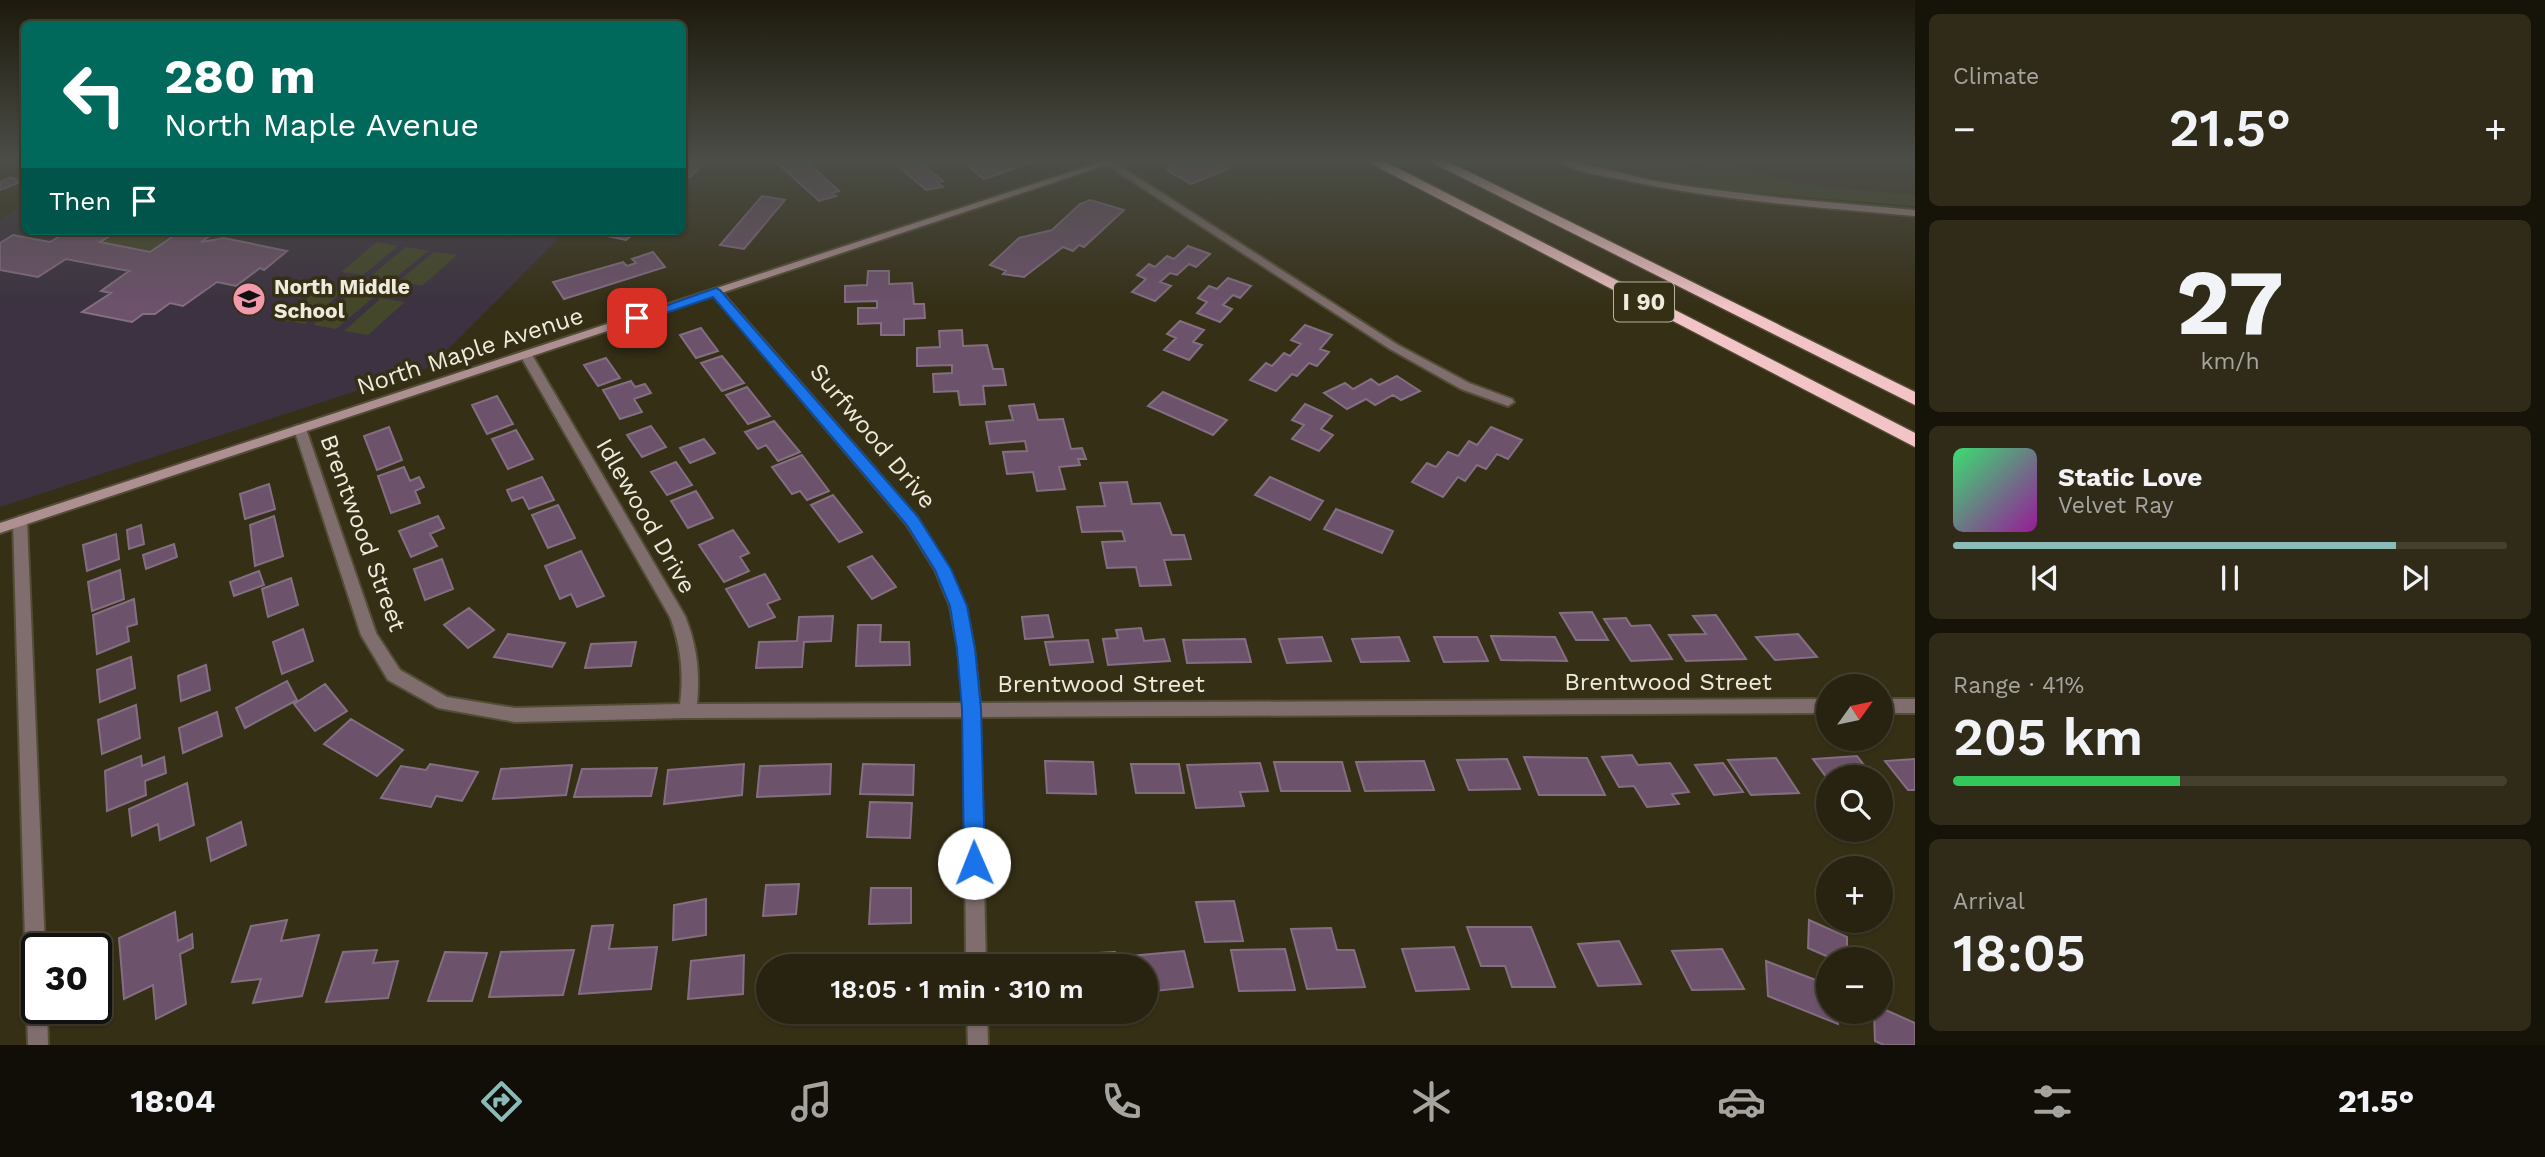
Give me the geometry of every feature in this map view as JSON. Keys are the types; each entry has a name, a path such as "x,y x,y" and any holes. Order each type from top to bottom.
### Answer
{"highway":[{"name":"I 90","path":"1467,210 1915,441"},
{"name":"I 90","path":"1535,210 1915,399"},
{"path":"1634,259 1915,385"},
{"path":"1690,326 1915,454"}],"street":[{"name":"North Maple Avenue","path":"0,528 963,210"},
{"path":"1184,210 1404,353 1465,386 1508,402"},
{"path":"1882,210 1915,213"},
{"name":"Surfwood Drive","path":"716,292 912,521 942,569 958,606 966,649 972,709 976,954"},
{"name":"Idlewood Drive","path":"526,355 677,616 689,642 692,670 688,711"},
{"name":"Brentwood Street","path":"300,429 369,635 394,675 444,703 515,715 972,709 1816,706"},
{"path":"20,521 35,933"},
{"path":"1894,706 1915,706"},
{"path":"37,1024 38,1045"},
{"path":"977,1024 978,1045"}],"shaded area":[{"name":"North Middle School","path":"21,210 21,235 562,235 430,367 0,507 0,219"}],"green space":[{"path":"111,235 175,235 150,252 100,242"},
{"path":"377,242 398,246 363,275 341,272"},
{"path":"406,247 428,251 393,280 371,276"},
{"path":"434,252 457,255 422,286 399,281"},
{"path":"320,288 343,291 305,324 282,320"},
{"path":"351,293 374,297 336,329 313,325"},
{"path":"381,298 405,302 368,335 344,331"}],"building":[{"path":"750,210 777,210 744,249 720,245"},
{"path":"1074,210 1124,210 1084,247 1079,245 1073,251 1063,247 1024,277 1003,274 1006,271 990,265 1019,238 1052,230"},
{"name":"North Middle School","path":"13,235 50,242 61,235 111,235 100,242 150,252 175,235 211,235 201,242 224,238 287,251 264,270 260,268 236,286 217,282 183,306 170,303 155,314 143,314 132,322 82,312 111,293 101,291 129,271 66,259 38,277 0,270 0,243"},
{"path":"607,235 632,235 626,240"},
{"path":"1188,246 1210,254 1196,267 1189,264 1177,275 1170,273 1160,282 1171,286 1155,301 1132,292 1146,279 1137,275 1149,264 1155,267 1167,256 1174,259"},
{"path":"653,252 665,267 564,299 553,282 623,262 627,266 636,263 632,259"},
{"path":"868,271 889,271 889,284 912,283 914,304 924,304 925,318 904,319 904,335 881,335 881,323 858,324 858,308 877,308 877,301 845,302 845,286 867,285"},
{"path":"1228,278 1251,286 1240,298 1233,295 1223,305 1232,309 1220,322 1197,313 1207,302 1198,298 1209,286 1217,289"},
{"path":"1180,321 1204,330 1193,342 1202,345 1189,360 1164,350 1176,338 1167,334"},
{"path":"1305,325 1332,335 1320,349 1329,352 1317,366 1309,363 1297,376 1292,374 1276,391 1250,380 1266,363 1272,366 1284,353 1290,356 1301,344 1291,340"},
{"path":"701,328 718,351 696,358 680,335"},
{"path":"962,330 963,346 987,345 993,369 1003,369 1006,385 983,386 985,404 960,405 958,391 934,392 933,374 952,373 952,365 917,366 917,348 940,347 939,331"},
{"path":"722,356 744,383 722,391 701,363"},
{"path":"606,358 620,378 598,386 584,365"},
{"path":"1397,376 1420,391 1401,400 1393,395 1375,405 1366,399 1347,409 1324,393 1345,383 1353,389 1371,379 1379,385"},
{"path":"631,381 635,387 645,384 651,393 634,399 642,412 620,419 603,390"},
{"path":"747,387 770,416 748,424 726,395"},
{"path":"1163,392 1227,420 1213,435 1148,406"},
{"path":"497,396 513,424 487,434 472,405"},
{"path":"1034,404 1038,420 1063,419 1071,449 1082,448 1086,459 1078,459 1080,465 1059,467 1065,489 1037,491 1033,472 1007,474 1003,452 1027,451 1025,441 990,444 986,422 1013,420 1009,406"},
{"path":"1305,404 1332,416 1321,429 1333,435 1319,451 1292,439 1304,425 1292,420"},
{"path":"774,421 800,452 778,461 766,445 758,449 745,432"},
{"path":"651,426 666,447 642,457 627,435"},
{"path":"389,427 402,460 377,470 364,436"},
{"path":"1491,427 1522,440 1508,459 1497,454 1486,469 1477,465 1465,481 1458,477 1443,497 1412,482 1427,463 1436,467 1448,452 1458,456 1469,441 1477,445"},
{"path":"516,430 533,459 508,469 492,439"},
{"path":"704,439 715,453 690,463 680,448"},
{"path":"802,455 829,491 807,500 800,491 792,494 772,467"},
{"path":"676,462 692,485 667,495 651,472"},
{"path":"404,467 410,481 419,477 424,487 415,491 420,503 391,513 378,476"},
{"path":"542,477 554,500 529,509 523,497 512,501 507,490"},
{"path":"1270,477 1323,501 1310,520 1255,495"},
{"path":"1127,482 1132,504 1160,503 1172,535 1184,535 1191,559 1164,560 1171,585 1140,586 1136,567 1107,568 1102,542 1125,541 1122,531 1082,532 1077,507 1105,506 1100,483"},
{"path":"269,484 275,509 245,519 240,494"},
{"path":"696,491 713,518 688,528 671,501"},
{"path":"833,495 862,532 839,542 811,505"},
{"path":"558,505 575,538 548,548 532,515"},
{"path":"1336,509 1393,531 1382,553 1324,529"},
{"path":"274,516 283,556 255,566 250,525"},
{"path":"438,516 444,528 430,534 437,546 411,557 399,531"},
{"path":"141,525 144,544 129,549 127,530"},
{"path":"733,530 749,553 740,557 749,571 724,582 699,545"},
{"path":"116,534 119,559 87,571 83,545"},
{"path":"174,544 177,557 146,569 143,555"},
{"path":"581,551 604,596 577,607 571,594 560,599 545,566"},
{"path":"872,556 896,587 872,599 848,567"},
{"path":"442,559 453,589 425,600 414,569"},
{"path":"120,570 124,599 92,611 88,582"},
{"path":"259,571 264,585 234,596 230,582"},
{"path":"765,574 780,599 767,604 775,617 749,627 726,589"},
{"path":"291,578 298,605 268,617 262,589"},
{"path":"134,599 137,624 127,627 129,641 97,654 93,615"},
{"path":"469,608 494,630 468,648 444,625"},
{"path":"1592,612 1608,640 1576,640 1560,613"},
{"path":"1048,615 1053,637 1025,639 1022,617"},
{"path":"1716,615 1746,659 1686,661 1669,635 1706,634 1693,616"},
{"path":"833,616 831,641 804,642 802,667 756,668 759,642 797,641 799,617"},
{"path":"1626,618 1631,626 1650,625 1672,659 1631,661 1604,619"},
{"path":"858,625 881,625 880,642 909,642 910,665 856,666"},
{"path":"1141,628 1144,641 1164,639 1170,661 1108,665 1103,639 1118,638 1116,630"},
{"path":"303,629 313,661 282,674 273,642"},
{"path":"508,634 565,643 552,667 494,657"},
{"path":"1798,634 1817,657 1775,660 1756,637"},
{"path":"1491,636 1555,637 1567,661 1501,660"},
{"path":"1322,637 1331,661 1287,663 1279,639"},
{"path":"1399,637 1409,661 1361,662 1352,639"},
{"path":"1434,637 1477,637 1488,661 1444,662"},
{"path":"1245,639 1251,662 1187,663 1183,640"},
{"path":"1088,640 1093,662 1050,665 1045,642"},
{"path":"636,642 631,666 585,668 591,644"},
{"path":"131,657 135,688 100,702 97,670"},
{"path":"206,665 210,690 181,701 178,676"},
{"path":"287,681 297,700 245,728 236,708"},
{"path":"325,684 347,711 315,731 294,704"},
{"path":"136,705 140,738 102,754 98,720"},
{"path":"217,712 222,736 183,753 179,728"},
{"path":"351,719 403,750 377,776 324,744"},
{"path":"1632,755 1638,765 1670,763 1689,792 1672,794 1679,804 1647,807 1634,786 1619,787 1602,757"},
{"path":"141,756 142,766 164,757 166,773 145,781 146,795 107,811 105,771"},
{"path":"1857,756 1864,765 1817,765 1813,759"},
{"path":"1524,757 1587,758 1605,795 1539,795"},
{"path":"1776,758 1799,793 1751,795 1728,760"},
{"path":"1507,759 1520,789 1469,790 1457,760"},
{"path":"1915,759 1915,790 1908,790 1893,771 1893,765 1888,765 1885,761"},
{"path":"1045,761 1093,762 1096,794 1047,793"},
{"path":"1424,761 1434,790 1365,791 1356,762"},
{"path":"1274,762 1342,762 1350,791 1281,791"},
{"path":"1260,763 1268,791 1240,792 1244,806 1196,808 1187,765"},
{"path":"1723,763 1743,792 1714,795 1695,765"},
{"path":"430,764 478,772 462,801 436,796 431,807 381,798 401,766 426,770"},
{"path":"744,764 742,795 664,804 668,770"},
{"path":"831,764 830,794 757,797 760,766"},
{"path":"863,764 914,765 913,795 860,794"},
{"path":"1131,764 1179,764 1184,793 1136,793"},
{"path":"572,765 566,795 493,799 501,769"},
{"path":"657,768 651,796 574,797 582,769"},
{"path":"187,783 194,825 160,840 158,824 132,836 129,809"},
{"path":"870,802 912,803 910,838 867,837"},
{"path":"241,822 246,845 211,861 207,838"},
{"path":"799,884 796,914 763,916 766,885"},
{"path":"871,888 911,888 911,923 869,924"},
{"path":"706,899 706,935 673,940 674,905"},
{"path":"1234,901 1243,941 1205,942 1196,902"},
{"path":"175,912 178,941 192,934 193,948 180,954 186,1004 156,1019 153,985 124,999 119,938"},
{"path":"287,920 281,941 319,935 302,996 253,1003 261,979 232,982 251,926"},
{"path":"1809,920 1816,923 1816,933 1838,933 1847,937 1847,947 1816,947 1816,952 1808,948"},
{"path":"613,925 609,949 657,947 651,989 579,994 592,926"},
{"path":"1467,927 1531,927 1555,987 1512,987 1505,966 1481,966"},
{"path":"1331,928 1337,950 1354,950 1365,987 1307,989 1291,929"},
{"path":"1619,941 1641,984 1598,986 1578,944"},
{"path":"1454,947 1469,989 1416,991 1402,949"},
{"path":"1285,949 1295,990 1239,991 1231,950"},
{"path":"1722,949 1744,989 1692,990 1672,951"},
{"path":"377,950 373,963 398,961 388,998 326,1002 343,952"},
{"path":"574,950 563,995 489,997 501,952"},
{"path":"1184,951 1193,987 1158,991 1158,954 1152,954"},
{"path":"445,952 487,953 472,1001 428,1001"},
{"path":"1115,952 1115,954 1080,954"},
{"path":"744,955 743,994 688,999 691,961"},
{"path":"1766,961 1816,980 1816,1015 1768,996"},
{"path":"1893,1013 1915,1023 1915,1045 1884,1045 1875,1041 1874,1024 1893,1024"}],"place":[{"name":"North Middle School","path":"249,299"}],"route":[{"path":"637,318 716,292 912,521 942,569 958,606 966,649 972,709 974,863"}]}
